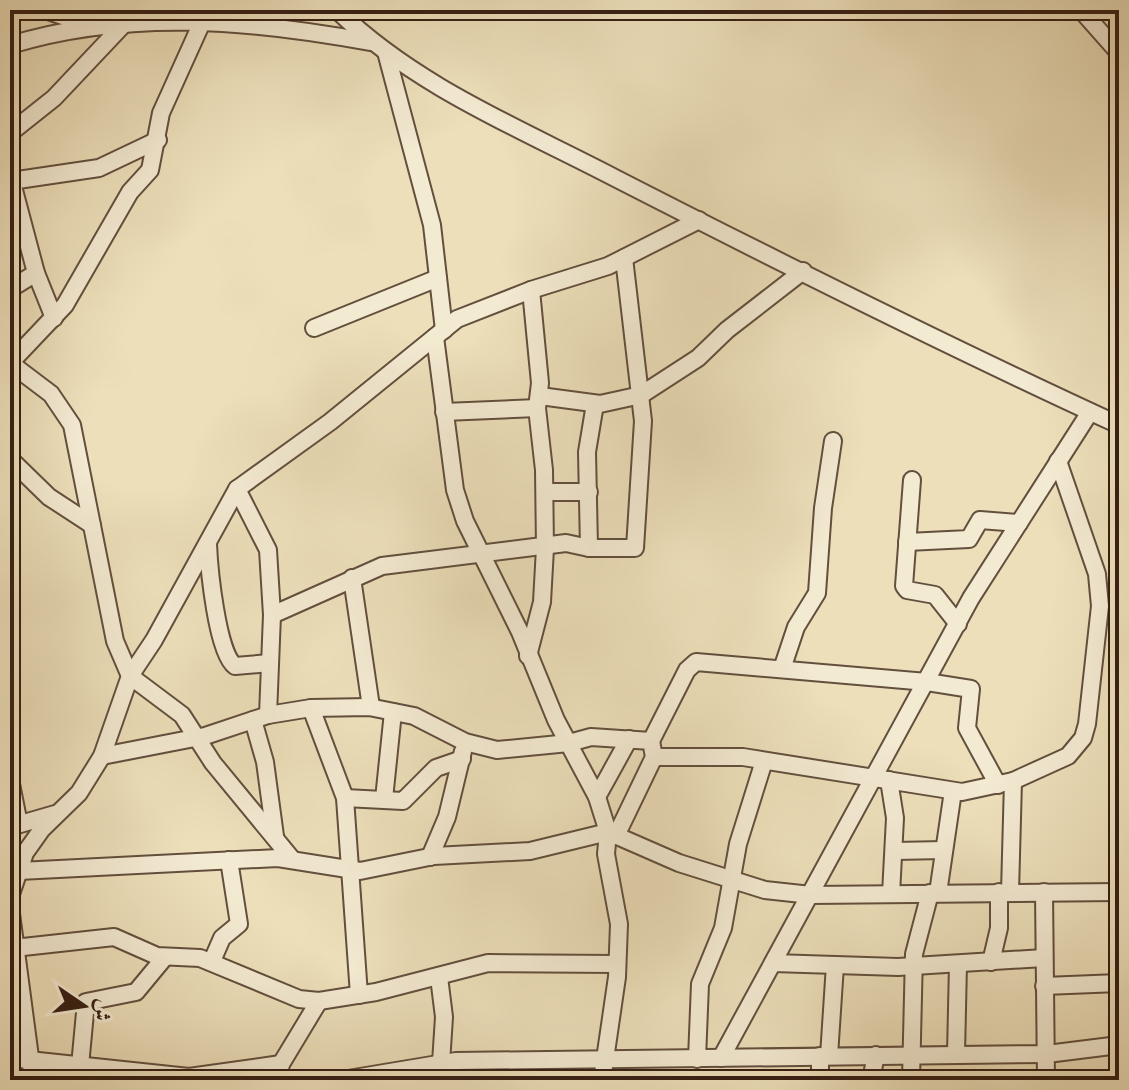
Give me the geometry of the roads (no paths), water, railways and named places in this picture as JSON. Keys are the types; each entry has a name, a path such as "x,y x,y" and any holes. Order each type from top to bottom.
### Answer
{"street":[{"path":"45,10 98,28"},
{"path":"337,10 379,47 431,83 699,220 1119,425"},
{"path":"1081,10 1119,53"},
{"path":"10,45 44,35 98,28 203,20 280,26 379,47"},
{"path":"203,20 161,113 150,170 130,192 65,305 10,363 51,394 72,425 115,641 130,676 182,715 213,763 292,859"},
{"path":"10,133 54,98 122,26"},
{"path":"379,47 432,225 438,278 444,412 455,490 528,656 612,834"},
{"path":"54,318 36,273 11,178 99,168 158,140"},
{"path":"10,897 25,853 42,829 79,793 102,756 130,676 237,489 330,422 467,314 624,258 699,220"},
{"path":"272,615 382,566 566,543 589,548 636,546 644,445 624,258"},
{"path":"444,412 539,402 595,404 641,395 698,358 727,330 803,271"},
{"path":"10,289 36,273"},
{"path":"314,328 438,278"},
{"path":"528,656 542,602 545,548 545,492 531,290"},
{"path":"589,548 586,526 589,492 587,452 595,404"},
{"path":"721,1058 811,895 882,779 958,624 1090,412"},
{"path":"782,669 796,627 817,593 821,524 833,441"},
{"path":"10,459 49,497 92,525"},
{"path":"345,798 403,801 436,768 464,750 569,743 591,737 629,739 652,749 838,769 953,791 1005,783 1068,756 1083,738 1087,724 1100,606 1097,574 1058,461"},
{"path":"912,480 905,589 935,595 958,624"},
{"path":"237,489 268,550 272,615 270,663 260,718 275,837"},
{"path":"545,492 589,492"},
{"path":"907,542 969,539 980,520 1019,523"},
{"path":"208,543 218,624 231,663 270,663"},
{"path":"352,578 371,707"},
{"path":"602,1080 619,924 606,854 612,834 687,670 696,662 927,682 971,689 967,728 1005,783 1005,892 991,962"},
{"path":"102,756 199,737 260,718 311,708 371,707 430,722 464,750"},
{"path":"311,708 345,798 359,995"},
{"path":"384,799 393,712"},
{"path":"597,797 629,739"},
{"path":"430,857 447,817 464,750"},
{"path":"697,1059 699,992 723,928 730,879 764,761"},
{"path":"10,779 15,826 62,812"},
{"path":"882,779 895,851 891,894"},
{"path":"911,1080 915,950 934,893 953,791"},
{"path":"19,871 292,859 352,870 430,857 530,851 612,834 653,854 765,890 811,895 1119,892"},
{"path":"895,851 944,850"},
{"path":"212,961 222,938 239,924 229,860"},
{"path":"1044,892 1046,1080"},
{"path":"10,913 33,1080"},
{"path":"14,948 114,937 165,957 212,961 299,999 319,1001 359,995 488,963 617,964"},
{"path":"80,1066 86,1002 136,992 165,957"},
{"path":"773,963 914,967 1044,958"},
{"path":"956,1054 958,964"},
{"path":"820,1080 835,965"},
{"path":"439,977 444,1017 440,1069"},
{"path":"1044,986 1119,983"},
{"path":"10,1058 189,1077 280,1072 319,1001"},
{"path":"342,1080 440,1069 721,1058 1047,1054 1119,1045"},
{"path":"871,1080 876,1055"}]}
